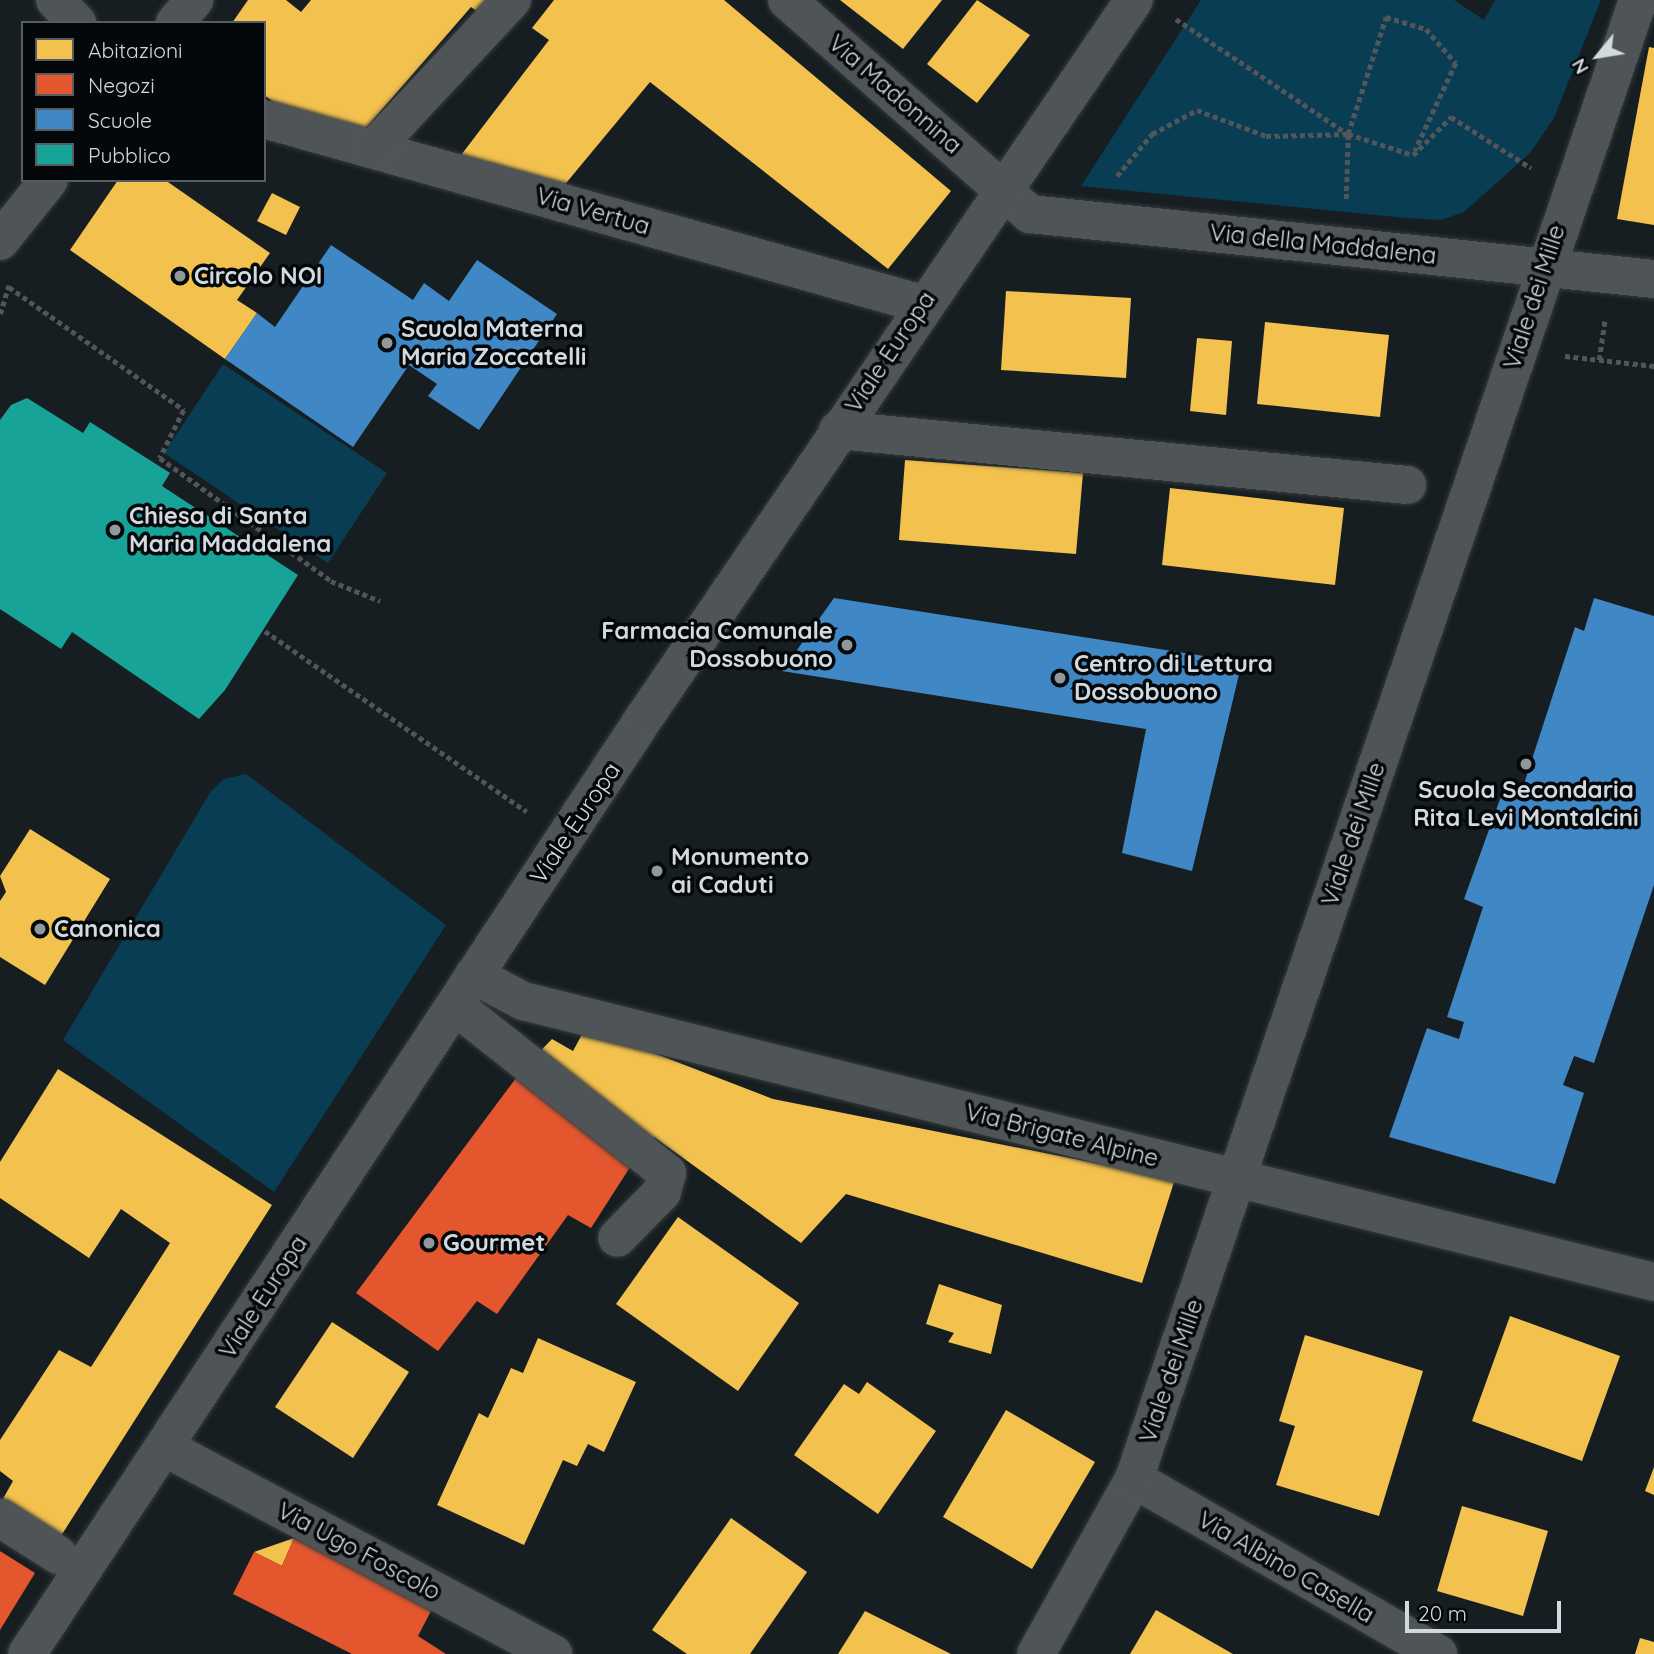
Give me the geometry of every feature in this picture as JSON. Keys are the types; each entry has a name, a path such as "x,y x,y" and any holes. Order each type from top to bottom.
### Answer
{"street":[{"path":"55,0 75,21"},
{"path":"178,21 194,0"},
{"path":"373,149 512,0"},
{"name":"Via Madonnina","path":"787,0 1003,188"},
{"name":"Viale Europa","path":"27,1654 565,838 922,304 1134,0"},
{"name":"Viale dei Mille","path":"1036,1654 1134,1479 1568,192 1638,0"},
{"name":"Via Vertua","path":"266,120 922,304"},
{"path":"0,241 47,182"},
{"name":"Via della Maddalena","path":"1003,188 1030,214 1545,265 1654,279"},
{"path":"838,430 1407,485"},
{"path":"464,991 667,1173 662,1192 617,1238"},
{"name":"Via Brigate Alpine","path":"464,991 523,1001 1654,1282"},
{"name":"Via Ugo Foscolo","path":"164,1447 553,1654"},
{"name":"Via Albino Casella","path":"1134,1479 1438,1654"},
{"path":"0,1518 58,1555"}],"path":[{"path":"1172,17 1348,134 1413,155"},
{"path":"1344,246 1348,134 1386,17 1426,29 1456,63 1413,155"},
{"path":"1091,221 1152,134 1197,110 1266,136 1348,134"},
{"path":"1413,155 1451,117 1568,192"},
{"path":"8,286 184,410 160,458 331,582 380,601"},
{"path":"1599,360 1605,315"},
{"path":"1556,358 1654,366"},
{"path":"265,631 565,838"}],"shaded area":[{"path":"1201,0 1454,0 1484,20 1495,0 1601,0 1554,118 1530,153 1464,212 1441,220 1406,218 1081,186"},
{"path":"223,364 387,473 328,563 164,453"},
{"path":"246,774 446,925 274,1192 63,1040 211,791 224,779"}],"building: Abitazioni":[{"path":"248,0 286,0 301,12 311,0 497,0 483,16 471,7 359,136 293,116 266,96 266,21 233,21"},
{"path":"554,0 724,0 951,191 888,269 650,82 562,188 458,159 549,40 532,28"},
{"path":"840,0 942,0 903,49"},
{"path":"977,0 1030,35 977,103 927,64"},
{"path":"1649,47 1654,48 1654,225 1617,219"},
{"name":"Circolo NOI","path":"117,182 168,182 270,253 237,300 257,313 225,359 70,250"},
{"path":"272,193 300,207 286,235 257,221"},
{"path":"1006,291 1131,298 1126,378 1001,370"},
{"path":"1265,322 1389,335 1380,417 1257,404"},
{"path":"1197,338 1232,341 1226,415 1190,411"},
{"path":"905,460 1083,473 1076,554 899,540"},
{"path":"1170,488 1344,508 1335,585 1162,565"},
{"name":"Canonica","path":"30,829 110,879 45,985 0,957 0,901 6,892 0,876"},
{"path":"586,1027 773,1099 1175,1179 1142,1283 846,1194 801,1243 654,1137 634,1161 522,1070 552,1039 573,1051"},
{"path":"58,1069 272,1205 59,1539 0,1504 13,1481 0,1471 0,1440 59,1350 91,1367 170,1243 121,1209 89,1258 0,1198 0,1162"},
{"path":"678,1217 799,1303 738,1391 616,1304"},
{"path":"939,1284 1002,1305 991,1354 948,1342 954,1333 926,1324"},
{"path":"1510,1316 1620,1356 1582,1461 1472,1421"},
{"path":"332,1322 409,1372 353,1458 275,1407"},
{"path":"1305,1335 1423,1371 1379,1516 1276,1485 1295,1426 1279,1421"},
{"path":"538,1338 636,1382 604,1452 588,1444 577,1466 563,1460 524,1545 437,1505 479,1413 488,1418 511,1368 523,1373"},
{"path":"867,1382 936,1431 878,1514 794,1455 844,1384 859,1394"},
{"path":"1006,1410 1095,1462 1032,1569 943,1517"},
{"path":"1654,1467 1654,1495 1645,1491"},
{"path":"1462,1506 1548,1531 1523,1616 1437,1591"},
{"path":"731,1518 807,1572 750,1654 687,1654 652,1630"},
{"path":"294,1538 282,1566 254,1552"},
{"path":"1156,1610 1233,1654 1130,1654"},
{"path":"865,1611 951,1654 838,1654"},
{"path":"1640,1638 1654,1642 1654,1654 1635,1654"}],"building: Negozi":[{"path":"522,1070 634,1161 591,1228 568,1215 497,1314 477,1301 438,1351 356,1293"},
{"path":"294,1538 433,1607 418,1636 446,1654 352,1654 233,1594 254,1552 282,1566"},
{"path":"0,1551 35,1573 0,1630"}],"building: Scuole":[{"name":"Scuola Materna Maria Zoccatelli","path":"331,245 413,300 424,283 449,301 477,260 557,314 479,430 428,396 437,384 409,365 353,447 225,359 257,313 275,327"},
{"path":"834,598 1242,662 1192,871 1122,853 1146,729 782,671"},
{"path":"1594,598 1654,616 1654,885 1594,1063 1574,1056 1563,1085 1584,1093 1555,1184 1389,1137 1427,1028 1459,1039 1464,1022 1447,1017 1483,907 1464,899 1504,788 1521,793 1575,627 1584,631"}],"building: Pubblico":[{"name":"Chiesa di Santa Maria Maddalena","path":"27,398 83,433 90,422 170,473 162,486 298,575 225,690 199,719 72,632 61,649 0,609 0,420 11,405"}],"place":[{"name":"Circolo NOI","path":"180,276"},
{"name":"Scuola Materna Maria Zoccatelli","path":"387,343"},
{"name":"Chiesa di Santa Maria Maddalena","path":"115,530"},
{"name":"Farmacia Comunale Dossobuono","path":"847,645"},
{"name":"Centro di Lettura Dossobuono","path":"1060,678"},
{"name":"Scuola Secondaria Rita Levi Montalcini","path":"1526,764"},
{"name":"Monumento ai Caduti","path":"657,871"},
{"name":"Canonica","path":"40,929"},
{"name":"Gourmet","path":"429,1243"}]}
